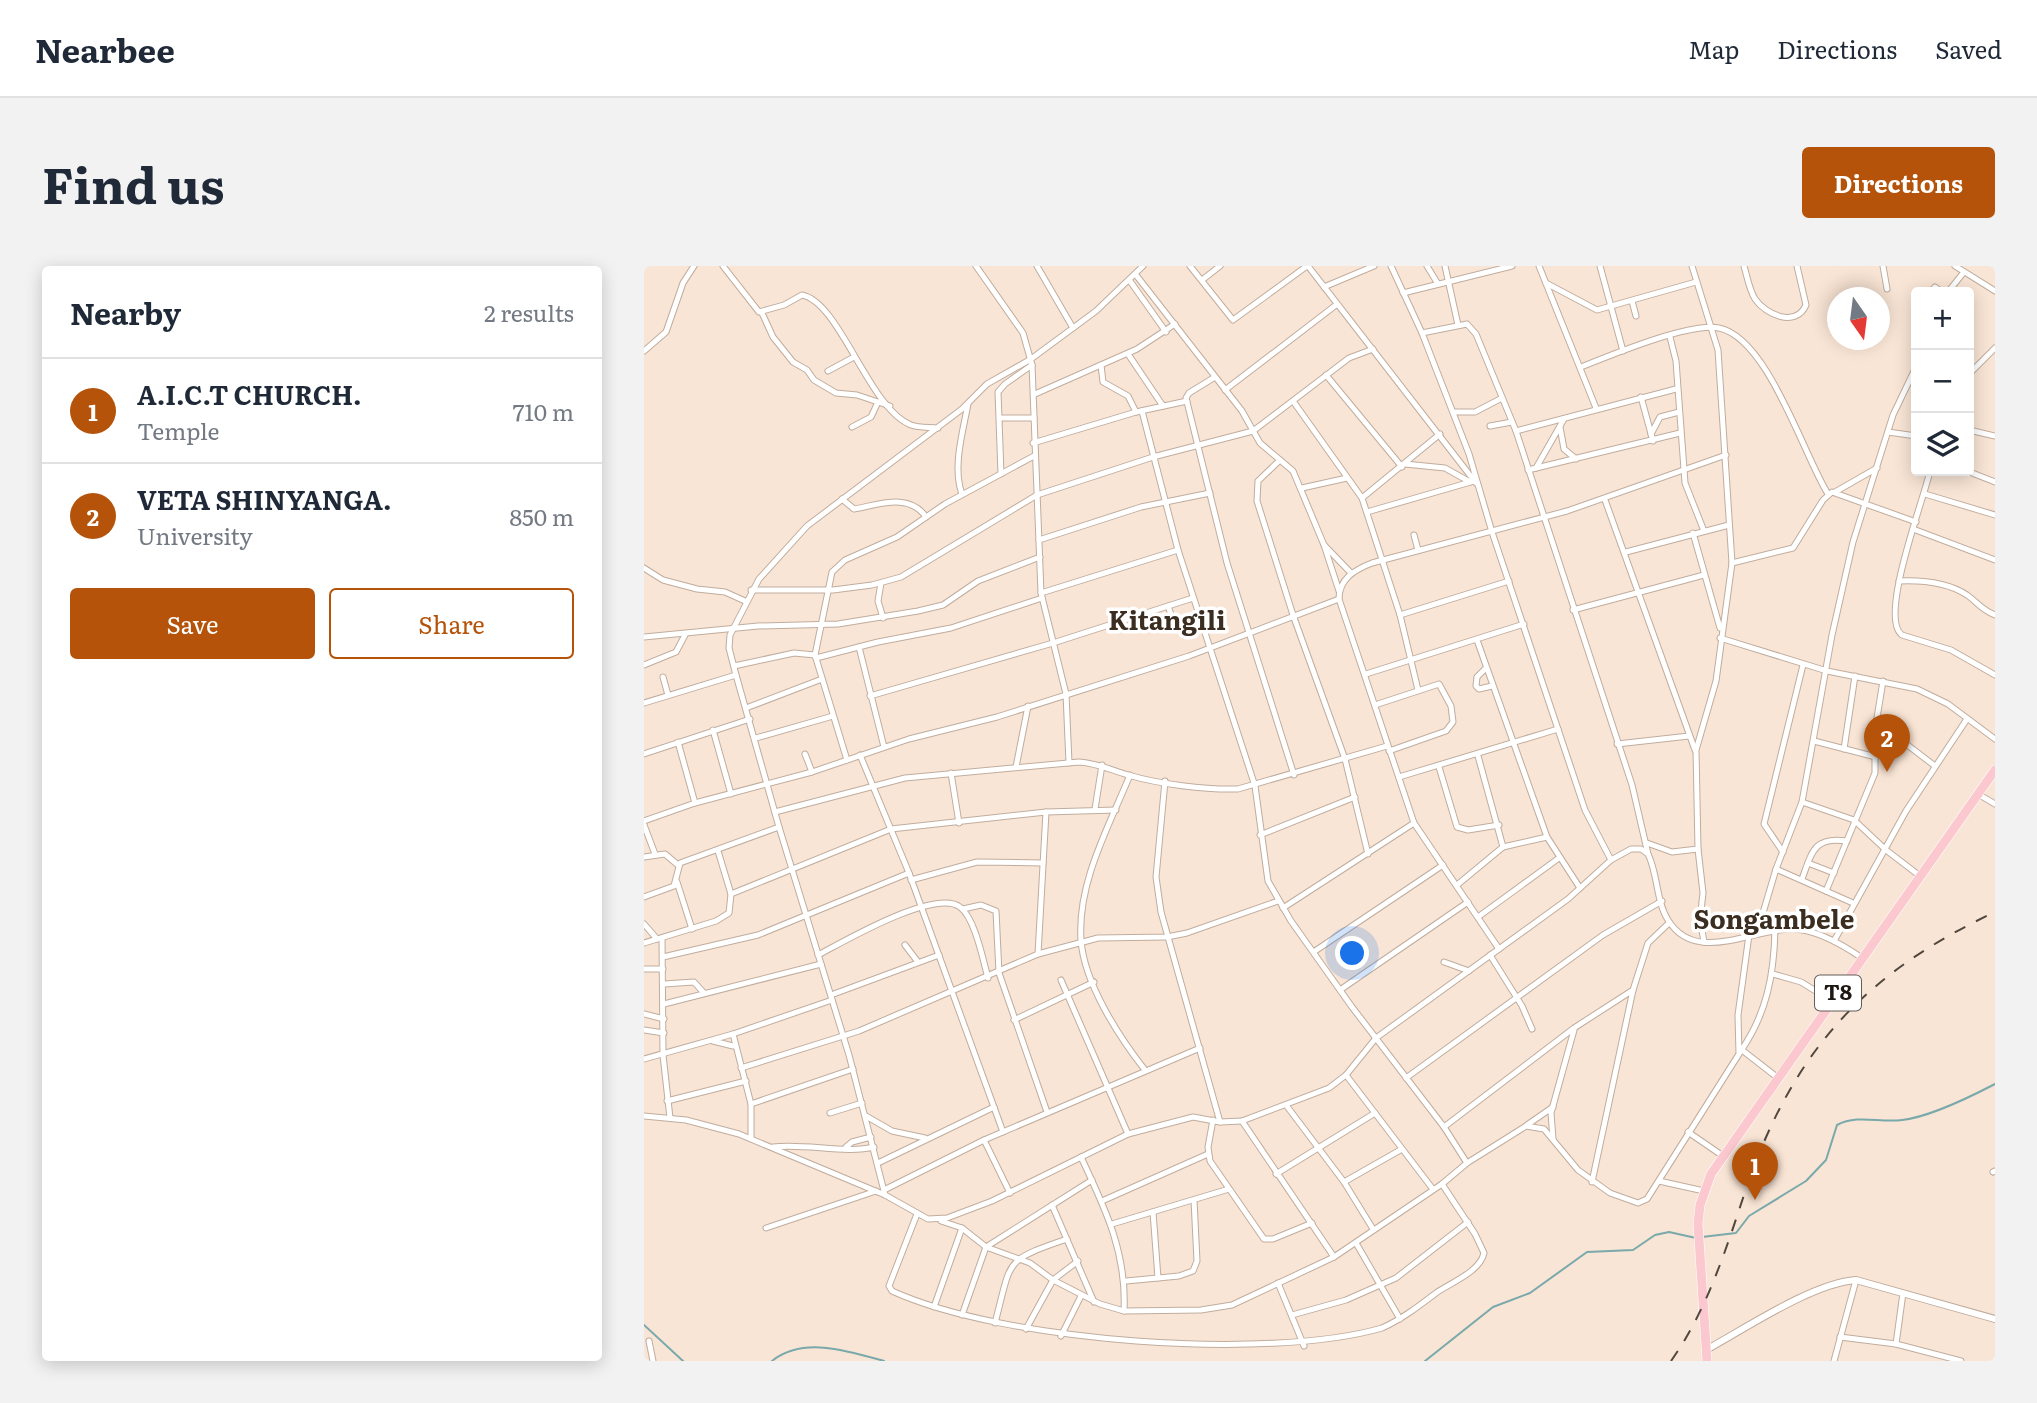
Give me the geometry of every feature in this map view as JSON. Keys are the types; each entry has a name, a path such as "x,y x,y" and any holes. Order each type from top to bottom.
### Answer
{"highway":[{"name":"T8","path":"1707,1361 1698,1224 1704,1191 1723,1156 1995,769"}],"street":[{"path":"644,351 666,332 683,284 694,266"},
{"path":"723,266 752,306 762,313 773,337 790,359 807,370 814,380 836,393 890,406"},
{"path":"976,266 1018,324 1032,362 1035,394 1033,443 1042,596 1066,694 1069,762"},
{"path":"1037,266 1073,328"},
{"path":"1001,474 1000,389 1130,281 1142,266"},
{"path":"1190,266 1228,315 1235,320 1307,266 1440,434 1474,483"},
{"path":"1202,281 1220,266"},
{"path":"1324,287 1360,269 1374,266"},
{"path":"1400,266 1391,267 1422,333 1453,412 1474,483 1585,810 1611,860"},
{"path":"1427,266 1438,284"},
{"path":"1445,266 1458,325"},
{"path":"1403,293 1512,266"},
{"path":"1539,266 1596,408"},
{"path":"1600,266 1623,351"},
{"path":"1692,266 1712,328 1720,370 1732,563 1716,681 1696,750 1698,849 1703,898 1700,922 1704,942"},
{"path":"1744,266 1758,302 1767,310 1788,318 1800,314 1806,305 1797,266"},
{"path":"1883,266 1887,287"},
{"path":"1950,287 1959,268 1995,291"},
{"path":"1136,275 1225,390 1261,443 1293,471 1324,545 1339,591 1339,599 1414,823 1499,949"},
{"path":"1130,281 1166,332"},
{"path":"1546,283 1594,309 1610,308 1696,282"},
{"path":"762,313 806,295 831,317 854,358 890,406 912,425 938,428"},
{"path":"1632,301 1636,316"},
{"path":"1225,390 1336,305"},
{"path":"1035,394 1128,354 1175,324"},
{"path":"1422,333 1458,325 1473,327 1516,432 1616,744 1641,813 1648,853 1669,923 1682,933 1704,942 1725,943 1774,930 1805,930 1862,958"},
{"path":"1581,367 1670,337 1712,328 1726,330 1757,356 1786,405 1804,450 1828,494"},
{"path":"1670,337 1676,361 1684,471 1689,498 1704,531"},
{"path":"1974,369 1995,348"},
{"path":"751,590 826,590 881,583 901,577 1037,495 1153,457 1253,431 1349,358 1373,349"},
{"path":"1128,354 1163,407"},
{"path":"828,371 854,358"},
{"path":"885,1193 844,1037 779,827 729,643 732,630 751,590 799,533 938,428 992,380 1032,362"},
{"path":"1101,365 1103,382 1128,396 1139,412 1178,550 1255,786 1266,873 1278,901 1340,990 1444,1127 1467,1163"},
{"path":"1326,375 1404,465 1445,468 1474,483"},
{"path":"1215,377 1189,393 1187,401 1224,551 1294,775"},
{"path":"1757,933 1776,869 1802,802 1853,542 1888,432 1911,379"},
{"path":"1516,432 1596,408 1676,389"},
{"path":"1642,397 1653,441"},
{"path":"1453,412 1475,412 1502,398"},
{"path":"1033,443 1187,401"},
{"path":"1293,401 1362,498 1380,561 1400,615 1418,690"},
{"path":"852,427 871,416 878,402"},
{"path":"962,494 958,481 959,456 968,404"},
{"path":"1651,433 1660,417 1679,412"},
{"path":"1000,418 1034,418"},
{"path":"1536,468 1565,418"},
{"path":"1490,426 1512,422"},
{"path":"1560,425 1564,449 1576,459"},
{"path":"1974,431 1995,436"},
{"path":"1888,432 1911,435"},
{"path":"1528,470 1680,433"},
{"path":"1362,498 1440,434"},
{"path":"1339,591 1351,573 1380,561 1492,533 1605,500 1726,455"},
{"path":"847,760 816,657 826,590 832,572 840,564 897,537 962,494 1034,456"},
{"path":"1280,460 1258,481 1255,491 1293,615 1345,759 1368,854"},
{"path":"1732,563 1793,548 1828,494 1877,468"},
{"path":"1974,474 1995,482"},
{"path":"1929,476 1899,581 1894,613 1899,633 1951,650 1995,675"},
{"path":"1302,488 1347,478"},
{"path":"1367,512 1474,483"},
{"path":"1835,492 1866,506 1916,522"},
{"path":"1039,540 1164,501 1210,493"},
{"path":"1925,494 1995,515"},
{"path":"842,499 854,509 886,502 912,505 920,509 926,517"},
{"path":"1605,500 1696,750"},
{"path":"1626,552 1730,525"},
{"path":"1913,529 1995,560"},
{"path":"1693,533 1721,635"},
{"path":"1414,535 1418,550"},
{"path":"1324,545 1351,573"},
{"path":"734,666 794,653 816,657 951,628 1178,550"},
{"path":"644,638 883,618 939,607 978,580 1040,557"},
{"path":"644,568 663,580 697,589 725,592 745,601"},
{"path":"1573,610 1704,576"},
{"path":"1899,581 1920,580 1944,586 1967,596 1981,609 1995,615"},
{"path":"1400,615 1509,581"},
{"path":"881,583 878,601 883,618"},
{"path":"870,696 1053,643 1193,598"},
{"path":"655,854 644,823 695,803 812,772 884,747 979,723 1210,647 1339,599"},
{"path":"1168,606 1173,620"},
{"path":"1366,674 1524,624"},
{"path":"644,665 676,652 685,635"},
{"path":"1721,635 1827,671 1884,681 1932,695 1995,739"},
{"path":"1477,640 1548,837 1580,888"},
{"path":"859,647 884,747"},
{"path":"1783,852 1765,824 1803,664"},
{"path":"1486,668 1477,677 1476,685 1479,689 1492,686"},
{"path":"644,703 736,675"},
{"path":"1844,748 1855,676"},
{"path":"663,677 668,695"},
{"path":"746,708 822,679"},
{"path":"1826,891 1875,772 1876,721 1884,681"},
{"path":"775,812 914,776 1069,762 1102,765 1130,775 1219,790 1255,786 1446,731 1453,722 1451,706 1441,684 1375,705"},
{"path":"1016,767 1028,706"},
{"path":"755,738 833,716"},
{"path":"644,754 750,719"},
{"path":"1834,942 1853,903 1935,766 1967,719"},
{"path":"1876,721 1935,766"},
{"path":"1399,777 1478,756 1558,729"},
{"path":"713,730 731,794"},
{"path":"1616,744 1689,736"},
{"path":"1814,741 1876,757"},
{"path":"678,742 695,803"},
{"path":"805,754 812,772"},
{"path":"860,755 909,873 1003,1132"},
{"path":"1478,756 1503,847"},
{"path":"1095,808 1102,765"},
{"path":"1439,767 1457,827 1468,830 1499,825"},
{"path":"951,773 959,823"},
{"path":"1130,775 1090,877 1081,940 1105,1010 1145,1070"},
{"path":"1165,781 1156,877 1167,937 1200,1048 1217,1121 1208,1154 1266,1240 1312,1223"},
{"path":"1978,794 1995,804"},
{"path":"1260,835 1355,797"},
{"path":"1802,802 1854,820 1886,850 1920,876"},
{"path":"731,894 891,829 1046,812 1095,808 1116,810"},
{"path":"1038,954 1038,908 1046,812"},
{"path":"1283,908 1414,823"},
{"path":"678,864 779,827"},
{"path":"1457,885 1503,847 1548,837"},
{"path":"1802,879 1821,842 1829,839 1847,841"},
{"path":"1647,843 1672,852 1698,849"},
{"path":"940,1220 1010,1193 1128,1134 1182,1118 1242,1121 1329,1088 1346,1075 1376,1038 1580,888 1611,860 1631,849 1641,849 1648,853"},
{"path":"644,943 692,929 729,913 731,894 718,851"},
{"path":"644,857 668,855 678,864"},
{"path":"1478,917 1559,858"},
{"path":"911,880 977,862 1043,863"},
{"path":"1808,863 1834,873"},
{"path":"678,864 677,882 692,929"},
{"path":"1315,951 1443,865"},
{"path":"1776,869 1853,903"},
{"path":"663,957 747,938 808,916 909,873"},
{"path":"644,897 670,888 677,882"},
{"path":"741,1068 844,1037 951,990 988,978 1038,954 1081,940 1120,936 1167,937 1278,901"},
{"path":"1406,1078 1604,935 1662,901"},
{"path":"1340,990 1468,902"},
{"path":"818,955 866,930 920,908 951,904 962,909 971,924 988,978"},
{"path":"962,909 981,905 996,911 999,973 1047,1112"},
{"path":"1592,1182 1633,990 1648,943 1669,923"},
{"path":"644,924 660,939 663,957 663,1055 670,1118"},
{"path":"1526,1126 1539,1126 1592,1182 1610,1193 1638,1203 1647,1199 1755,1028 1773,974 1774,930"},
{"path":"1741,1052 1738,1015 1749,935"},
{"path":"905,945 918,962"},
{"path":"644,1059 733,1034 939,955"},
{"path":"1490,955 1517,998 1532,1029"},
{"path":"1444,961 1469,971"},
{"path":"664,1004 821,964"},
{"path":"644,969 663,969"},
{"path":"1773,974 1801,982 1832,1001"},
{"path":"1061,980 1128,1134"},
{"path":"664,984 694,982 704,993"},
{"path":"1014,1020 1094,982"},
{"path":"1444,1127 1574,1028 1633,990"},
{"path":"644,1014 664,1018"},
{"path":"1553,1139 1553,1107 1574,1028"},
{"path":"644,1030 664,1033"},
{"path":"733,1034 733,1046 746,1080 751,1104 751,1138"},
{"path":"708,1040 733,1046"},
{"path":"885,1193 984,1140 1200,1048"},
{"path":"1741,1052 1778,1078"},
{"path":"751,1104 853,1069"},
{"path":"1346,1075 1432,1188"},
{"path":"667,1101 746,1080"},
{"path":"830,1113 862,1103"},
{"path":"1286,1105 1344,1182 1373,1229"},
{"path":"878,1163 994,1107"},
{"path":"644,1116 711,1126 751,1138 885,1193 918,1214 962,1228 986,1247 1030,1263 1081,1296 1124,1311 1201,1310 1232,1305 1334,1257 1432,1188 1442,1184 1467,1163 1553,1107"},
{"path":"1276,1174 1376,1113"},
{"path":"866,1116 891,1131 929,1139"},
{"path":"1242,1121 1334,1257"},
{"path":"1688,1132 1723,1156"},
{"path":"846,1148 852,1142 871,1137"},
{"path":"984,1140 1010,1193"},
{"path":"771,1147 805,1145 859,1150 874,1147"},
{"path":"1344,1182 1402,1149"},
{"path":"1102,1202 1208,1154"},
{"path":"1080,1157 1112,1224 1126,1281 1124,1311"},
{"path":"962,1315 986,1247 1092,1180"},
{"path":"1659,1181 1704,1191"},
{"path":"918,1214 889,1287 895,1292 962,1315 1061,1336 1152,1349 1259,1351 1304,1346 1363,1334 1400,1319 1482,1260 1482,1246 1442,1184"},
{"path":"1112,1224 1229,1188"},
{"path":"766,1228 876,1191"},
{"path":"1126,1281 1185,1275 1196,1268 1194,1200"},
{"path":"1052,1205 1094,1302"},
{"path":"1153,1212 1158,1278"},
{"path":"1292,1315 1346,1300 1380,1286 1409,1269 1468,1222"},
{"path":"934,1307 962,1228"},
{"path":"995,1323 1010,1270 1017,1258 1067,1239"},
{"path":"1356,1243 1400,1319"},
{"path":"1026,1329 1053,1280 1078,1261"},
{"path":"1706,1350 1814,1292 1834,1283 1856,1280 1995,1319"},
{"path":"1842,1361 1834,1360 1856,1280"},
{"path":"1278,1283 1304,1346"},
{"path":"1896,1344 1903,1293"},
{"path":"1061,1336 1081,1296"},
{"path":"1840,1337 1896,1344 1961,1361"},
{"path":"649,1341 653,1361"}],"waterway":[{"path":"1702,1237 1736,1233 1749,1216 1806,1181 1826,1160 1837,1125 1861,1119 1893,1121 1925,1115 1995,1084"},
{"path":"1425,1361 1493,1307 1530,1293 1587,1252 1633,1250 1655,1235 1669,1232 1696,1238"},
{"path":"644,1325 683,1361"},
{"path":"772,1361 784,1353 812,1347 841,1350 884,1361"}],"railway":[{"path":"1671,1361 1706,1299 1766,1138 1787,1094 1812,1056 1840,1021 1908,961 1995,912"}],"place":[{"name":"VETA SHINYANGA.","path":"1887,772"},
{"name":"A.I.C.T CHURCH.","path":"1755,1200"}],"district":[{"name":"Kitangili","path":"1167,621"},
{"name":"Songambele","path":"1774,920"}]}
